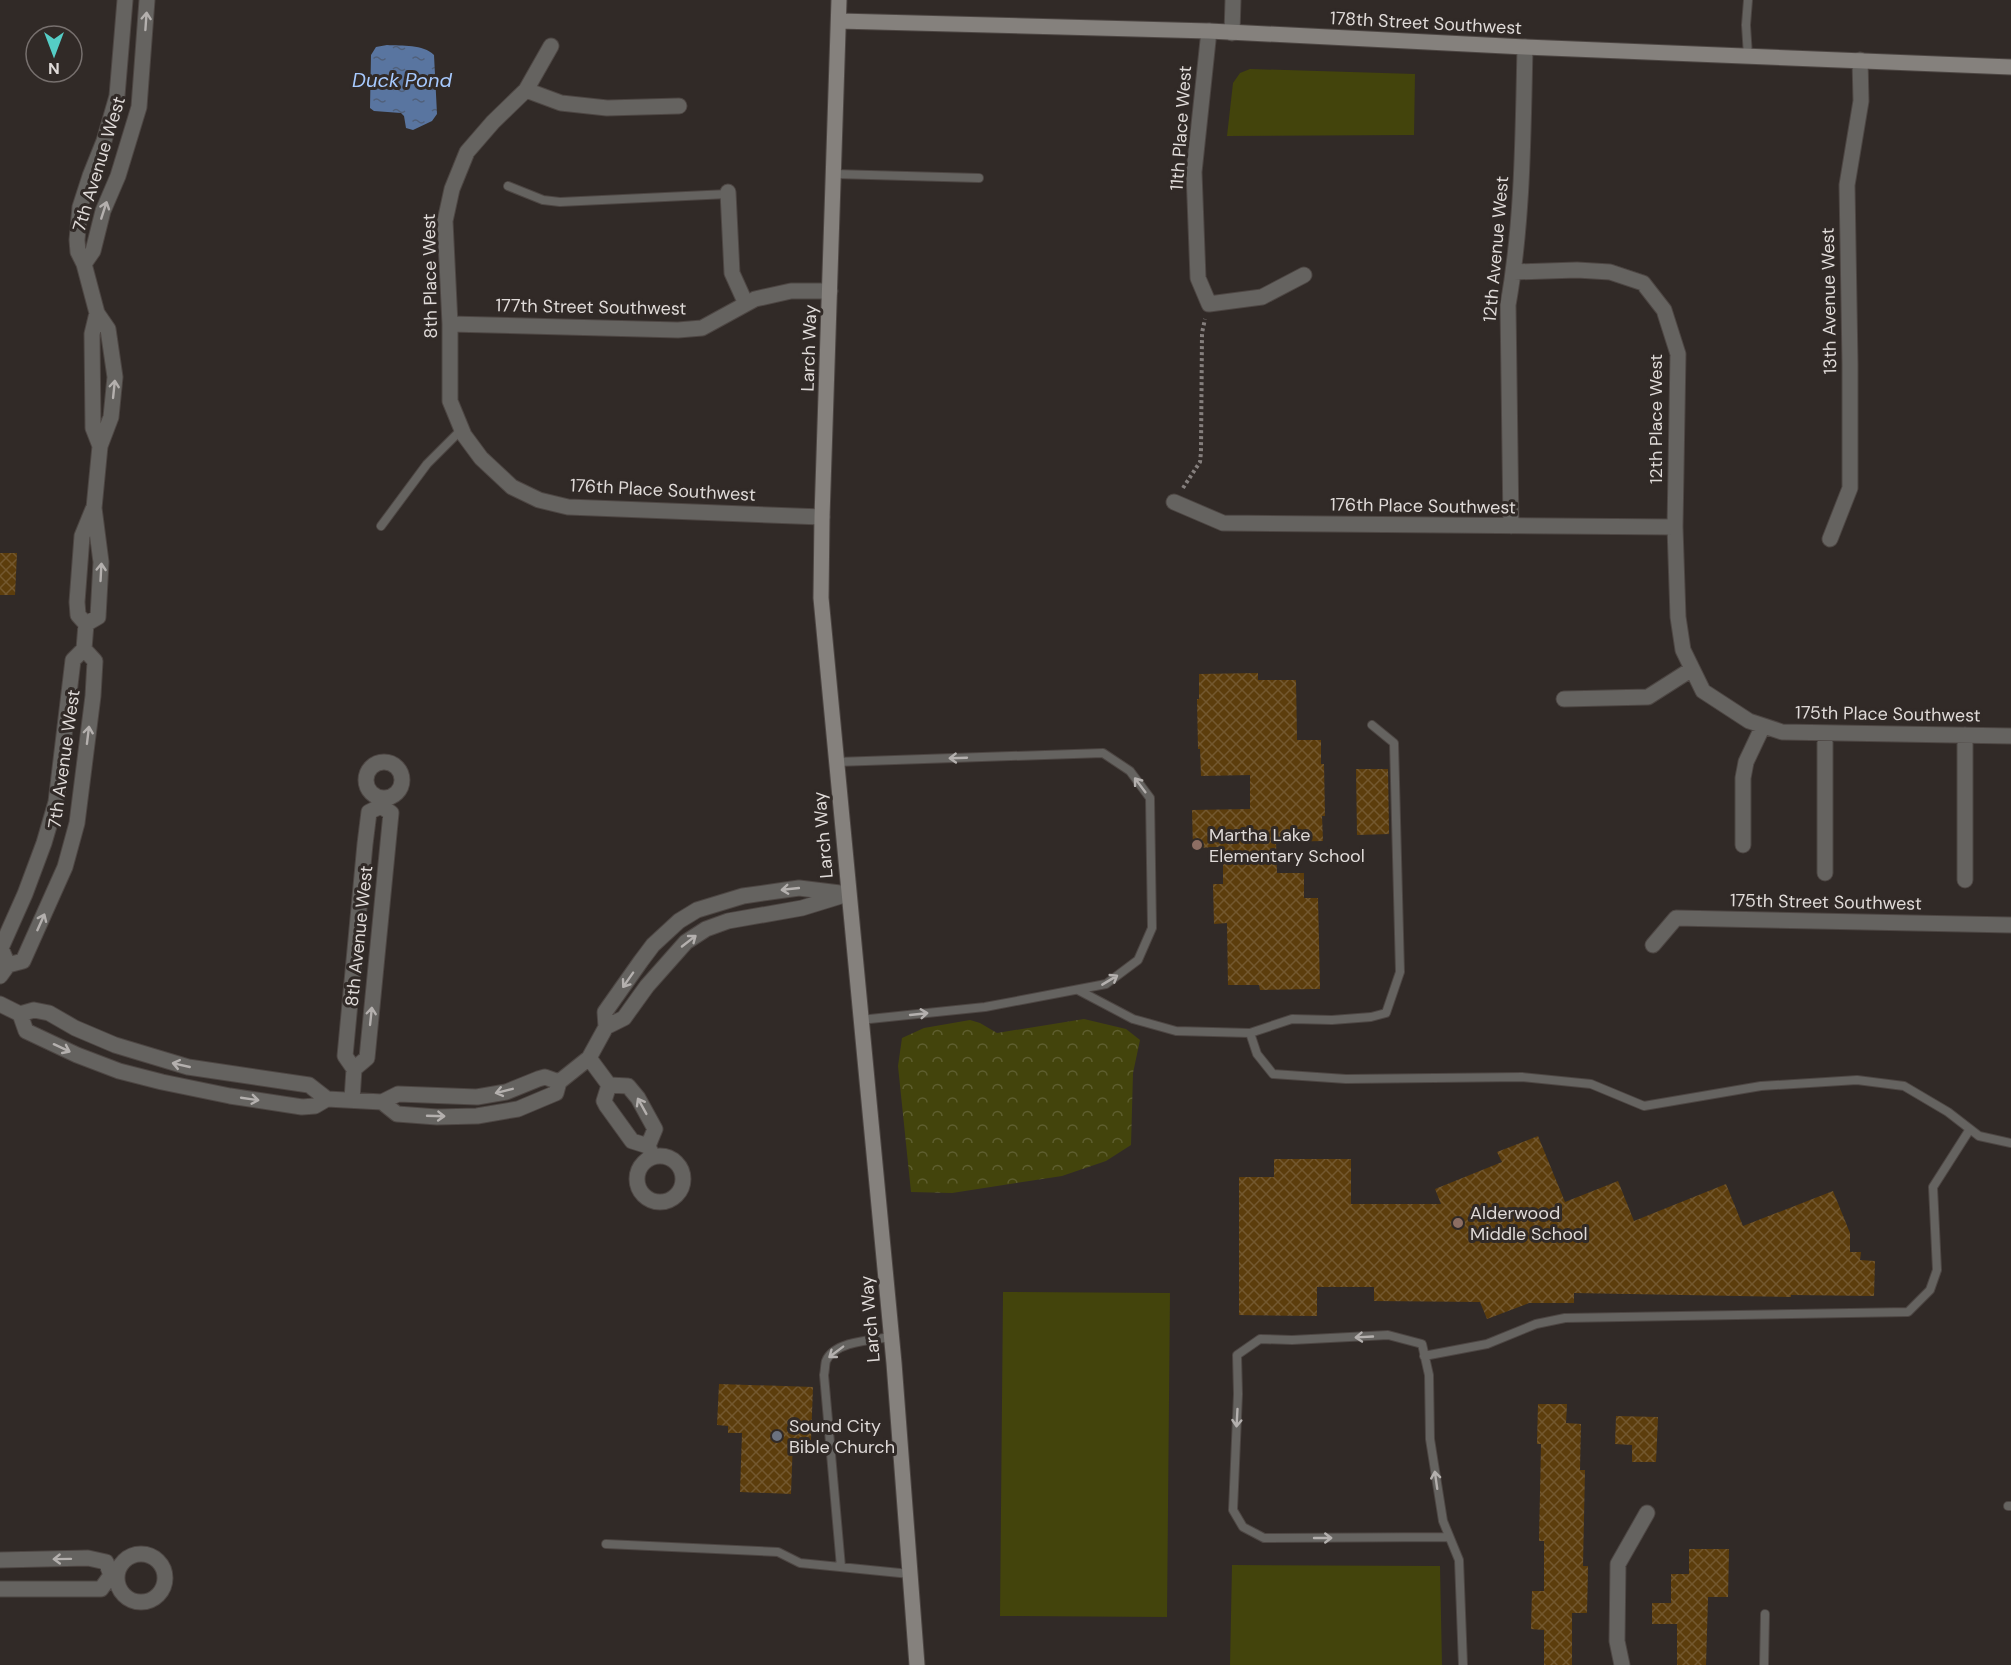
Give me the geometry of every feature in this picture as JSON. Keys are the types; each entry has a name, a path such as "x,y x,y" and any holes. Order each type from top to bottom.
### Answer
{"main road":[{"name":"Larch Way","path":"839,0 822,517 822,598 891,1337 916,1665"},
{"name":"178th Street Southwest","path":"839,21 1209,31 1525,47 2011,67"}],"street":[{"name":"7th Avenue West","path":"86,624 98,617 101,562 94,508 100,446 111,417 116,377 108,329 97,313 84,264 78,252 77,240 80,207 104,141 117,96 125,0"},
{"name":"7th Avenue West","path":"84,264 93,251 103,212 118,176 139,107 147,0"},
{"path":"1232,33 1233,0"},
{"name":"11th Place West","path":"1209,31 1194,172 1198,278 1209,304"},
{"name":"8th Place West","path":"481,458 462,429 450,401 450,324 445,221 452,189 467,152 493,122 526,90 551,46"},
{"name":"12th Avenue West","path":"1511,526 1508,305 1514,272 1522,190 1525,47"},
{"name":"13th Avenue West","path":"1830,539 1850,488 1846,185 1861,101 1860,60"},
{"path":"526,90 561,103 607,108 679,106"},
{"path":"728,193 732,273 746,304"},
{"name":"12th Place West","path":"1514,272 1577,270 1610,272 1643,283 1664,310 1678,354 1675,527 1678,617 1683,650 1703,691"},
{"path":"1209,304 1262,297 1304,274"},
{"name":"177th Street Southwest","path":"450,324 678,330 702,328 755,299 791,291 830,291"},
{"name":"7th Avenue West","path":"97,313 92,334 93,428 100,446"},
{"name":"176th Place Southwest","path":"481,458 512,487 539,500 568,507 822,517"},
{"name":"176th Place Southwest","path":"1174,502 1223,523 1675,527"},
{"name":"7th Avenue West","path":"84,649 95,661 93,696 77,823 65,867 24,961 4,971 1,948 25,894 56,802 73,660 84,649 86,624 78,615 77,602 82,536 94,508"},
{"path":"1564,699 1648,697 1692,669"},
{"name":"175th Place Southwest","path":"1703,691 1749,721 1782,732 2011,736"},
{"path":"1743,845 1743,778 1746,762 1762,726"},
{"path":"1825,873 1826,733"},
{"path":"1965,735 1965,880"},
{"name":"8th Avenue West","path":"352,1100 354,1069 345,1056 365,844 369,812 382,802 391,813 367,1058 354,1069"},
{"path":"382,1102 397,1114 437,1117 477,1116 518,1108 556,1093 559,1082 589,1058 606,1027 605,1012 653,945 679,921 697,909 743,896 792,889 848,894"},
{"path":"606,1027 624,1018 647,986 686,942 706,929 728,921 802,908 848,894"},
{"name":"175th Street Southwest","path":"1653,945 1677,918 2011,925"},
{"path":"0,1004 20,1014 34,1010 49,1013 75,1028 116,1046 188,1067 309,1085 327,1099"},
{"path":"20,1014 26,1031 76,1055 119,1071 230,1096 302,1107 315,1106 327,1099 382,1102 398,1094 477,1097 506,1092 545,1077 559,1082"},
{"path":"589,1058 609,1085"},
{"path":"609,1085 628,1086 638,1098 655,1129 650,1152 632,1141 606,1105 604,1101 609,1085"},
{"path":"1622,1665 1617,1641 1618,1564 1647,1514"},
{"path":"0,1560 88,1558 106,1562 114,1575 101,1589 0,1589"}],"lane":[{"path":"1748,0 1746,25 1748,56"},
{"path":"834,174 979,178"},
{"path":"508,186 543,200 560,202 728,193"},
{"path":"381,526 427,464 462,429"},
{"path":"1078,990 1133,1019 1176,1031 1250,1033 1292,1019 1332,1020 1371,1017 1386,1013 1400,972 1394,744 1372,724"},
{"path":"836,762 1103,753 1130,771 1150,798 1152,928 1138,960 1106,984 985,1006 860,1020"},
{"path":"1250,1033 1257,1054 1273,1074 1346,1079 1522,1077 1591,1084 1644,1106 1761,1086 1857,1080 1904,1086 1948,1112 1979,1136 2011,1143"},
{"path":"1424,1356 1488,1344 1536,1324 1565,1318 1908,1312 1930,1290 1937,1270 1934,1187 1970,1129"},
{"path":"1448,1537 1264,1538 1243,1527 1233,1510 1238,1394 1237,1355 1260,1339 1292,1340 1388,1335 1422,1344 1428,1375 1430,1439 1443,1521 1459,1560 1463,1665"},
{"path":"841,1567 824,1375 826,1360 834,1350 849,1344 891,1337"},
{"path":"606,1544 778,1552 800,1563 910,1574"},
{"path":"1764,1665 1765,1614"}],"path":[{"path":"1174,502 1200,462 1202,333 1209,304"}],"green space":[{"path":"1250,69 1415,74 1414,135 1227,136 1233,83 1240,73"},
{"path":"1084,1019 1126,1029 1140,1040 1133,1073 1131,1145 1106,1161 1062,1176 952,1193 911,1192 898,1066 902,1038 924,1028 970,1020 997,1033"},
{"path":"1003,1292 1170,1293 1167,1617 1000,1616"},
{"path":"1232,1565 1440,1566 1442,1665 1230,1665"}],"water":[{"name":"Duck Pond","path":"387,45 418,47 434,55 437,114 432,121 413,130 406,128 404,116 401,113 374,111 370,108 371,55 376,47"}],"building":[{"path":"0,553 17,553 15,595 0,595"},
{"path":"1258,673 1258,680 1296,680 1297,740 1321,740 1321,764 1324,764 1323,841 1276,842 1277,873 1304,873 1304,898 1318,898 1320,989 1260,990 1259,985 1228,985 1227,923 1214,924 1213,884 1223,884 1223,847 1193,848 1192,810 1250,809 1250,775 1201,776 1197,699 1199,699 1199,674"},
{"path":"1356,769 1388,769 1389,834 1357,835"},
{"path":"1538,1136 1565,1202 1618,1181 1634,1221 1726,1184 1743,1226 1833,1191 1850,1233 1850,1252 1861,1252 1860,1260 1875,1261 1874,1296 1791,1295 1791,1297 1574,1293 1574,1303 1529,1303 1487,1319 1480,1302 1374,1301 1374,1287 1317,1287 1317,1316 1239,1315 1239,1177 1274,1177 1274,1159 1351,1159 1351,1204 1441,1204 1435,1189 1502,1162 1497,1152"},
{"name":"Sound City Bible Church","path":"719,1384 813,1387 811,1440 793,1439 791,1494 740,1492 742,1433 728,1433 728,1426 717,1425"},
{"path":"1538,1404 1567,1404 1566,1423 1581,1424 1580,1470 1585,1470 1583,1566 1588,1566 1587,1613 1572,1613 1572,1665 1544,1665 1544,1630 1531,1629 1532,1591 1544,1591 1544,1541 1539,1541 1541,1444 1537,1444"},
{"path":"1616,1416 1658,1417 1656,1462 1632,1462 1632,1445 1615,1444"},
{"path":"1689,1549 1729,1549 1728,1597 1708,1597 1706,1665 1677,1665 1677,1624 1652,1624 1652,1603 1671,1603 1671,1574 1689,1574"}],"place":[{"name":"Martha Lake Elementary School","path":"1197,845"},
{"name":"Alderwood Middle School","path":"1458,1223"},
{"name":"Sound City Bible Church","path":"777,1436"}]}
